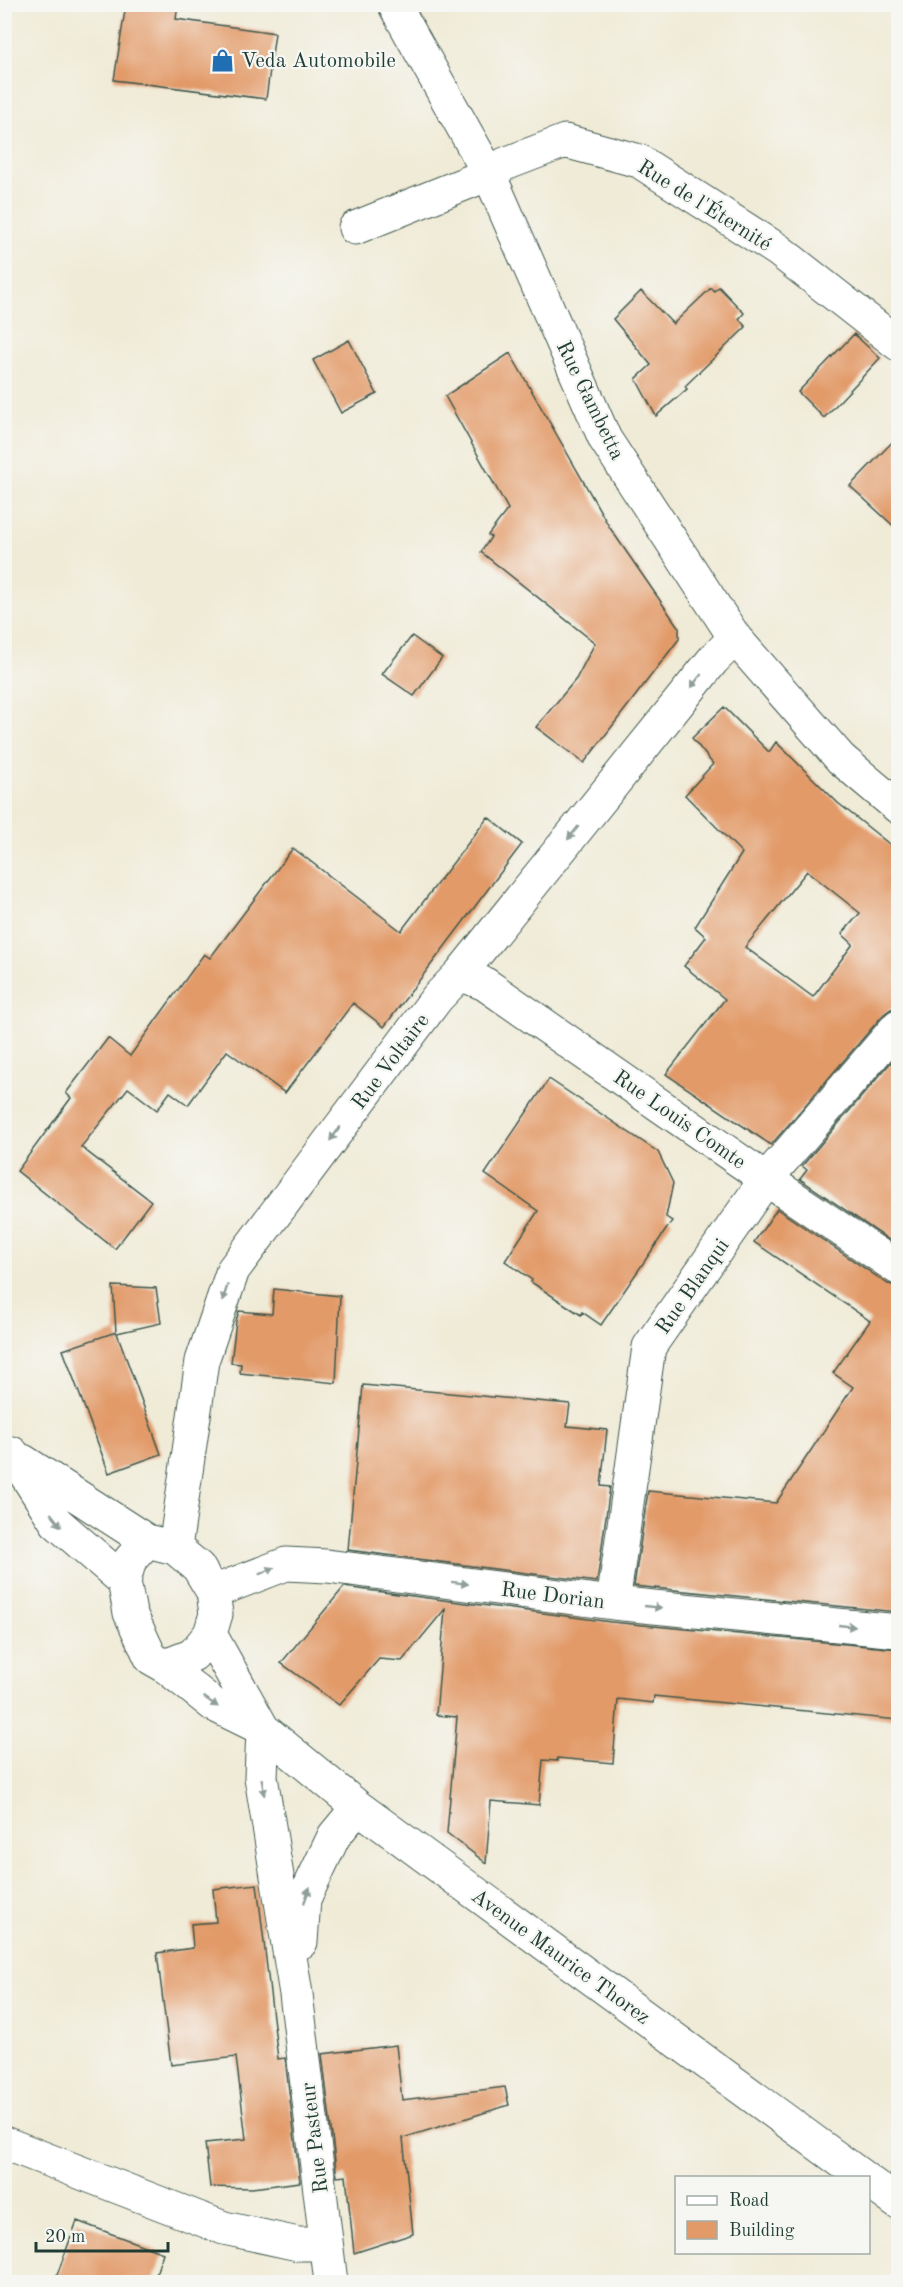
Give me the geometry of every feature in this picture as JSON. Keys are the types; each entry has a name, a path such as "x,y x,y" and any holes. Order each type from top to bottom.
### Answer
{"street":[{"name":"Rue Gambetta","path":"394,4 489,174 605,439 735,638 841,759 898,807"},
{"name":"Rue de l'Éternité","path":"355,228 565,141 639,161 778,250 898,344"},
{"name":"Rue Voltaire","path":"161,1544 202,1361 233,1270 437,998 460,974 713,660 735,638"},
{"name":"Rue Louis Comte","path":"460,974 485,984 898,1268"},
{"name":"Rue Blanqui","path":"613,1603 649,1347 766,1179 898,1026"},
{"path":"8,1450 161,1544 198,1567 213,1592 216,1614 210,1634 193,1655 165,1666 151,1658 130,1613 124,1581 130,1560 161,1544"},
{"path":"8,1450 56,1522 124,1581"},
{"name":"Rue Dorian","path":"213,1592 286,1564 327,1566 613,1603 898,1631"},
{"name":"Avenue Maurice Thorez","path":"210,1634 263,1729"},
{"name":"Avenue Maurice Thorez","path":"165,1666 214,1705 263,1729 358,1807 861,2176"},
{"name":"Rue Pasteur","path":"263,1729 261,1777 297,1994 331,2283"},
{"name":"Rue Pasteur","path":"297,1994 304,1899 334,1836 358,1807"},
{"path":"4,2143 224,2228 298,2244 326,2244"},
{"path":"870,2182 898,2203"}],"building":[{"path":"126,4 178,4 176,19 275,33 266,99 114,80"},
{"path":"719,287 744,313 739,319 746,327 685,386 687,389 656,416 636,379 651,365 613,319 641,291 673,324 711,288 714,291"},
{"path":"854,334 880,358 824,418 798,392"},
{"path":"349,340 377,394 341,413 313,360"},
{"path":"510,353 610,528 679,628 679,639 584,763 536,727 576,679 595,643 481,552 491,537 488,535 508,509 445,396"},
{"path":"898,436 898,530 850,486"},
{"path":"412,636 442,658 414,696 382,674"},
{"path":"724,707 769,752 776,742 838,803 898,851 898,1008 891,1009 884,1014 771,1145 666,1074 725,999 684,966 706,937 695,927 742,853 685,795 713,764 692,738","holes":["807,871 860,913 842,934 853,944 813,997 745,947"]},
{"path":"488,817 522,844 384,1027 353,1003 285,1093 227,1051 188,1105 170,1092 157,1110 128,1088 81,1147 151,1201 115,1249 17,1171 71,1098 66,1093 108,1038 130,1056 204,954 210,958 293,848 401,931"},
{"path":"898,1054 898,1246 800,1179 807,1170 802,1166"},
{"path":"549,1079 658,1152 673,1183 666,1217 672,1221 601,1325 582,1312 581,1315 531,1282 532,1280 505,1261 538,1211 485,1174"},
{"path":"777,1209 888,1284 898,1286 898,1612 634,1586 648,1491 776,1503 853,1387 833,1373 870,1321 754,1242"},
{"path":"113,1286 156,1288 161,1323 117,1333 161,1454 109,1473 63,1350 116,1332"},
{"path":"274,1289 340,1296 336,1383 240,1373 241,1364 231,1363 239,1311 272,1314"},
{"path":"363,1385 570,1404 567,1426 607,1430 601,1486 610,1487 597,1582 348,1550"},
{"path":"344,1587 611,1622 898,1649 898,1720 654,1696 653,1703 618,1699 613,1763 557,1758 557,1761 543,1760 539,1805 491,1801 486,1863 447,1833 457,1717 436,1715 445,1609 402,1661 379,1659 339,1705 281,1663"},
{"path":"257,1884 278,2059 285,2058 300,2182 252,2188 210,2187 205,2143 246,2139 236,2057 171,2065 157,1953 193,1948 191,1924 216,1922 213,1889"},
{"path":"396,2045 402,2100 505,2087 509,2105 403,2138 413,2234 354,2253 346,2176 337,2177 322,2054"},
{"path":"77,2221 163,2253 153,2283 54,2283"}],"place":[{"name":"Veda Automobile","path":"223,60"}]}
